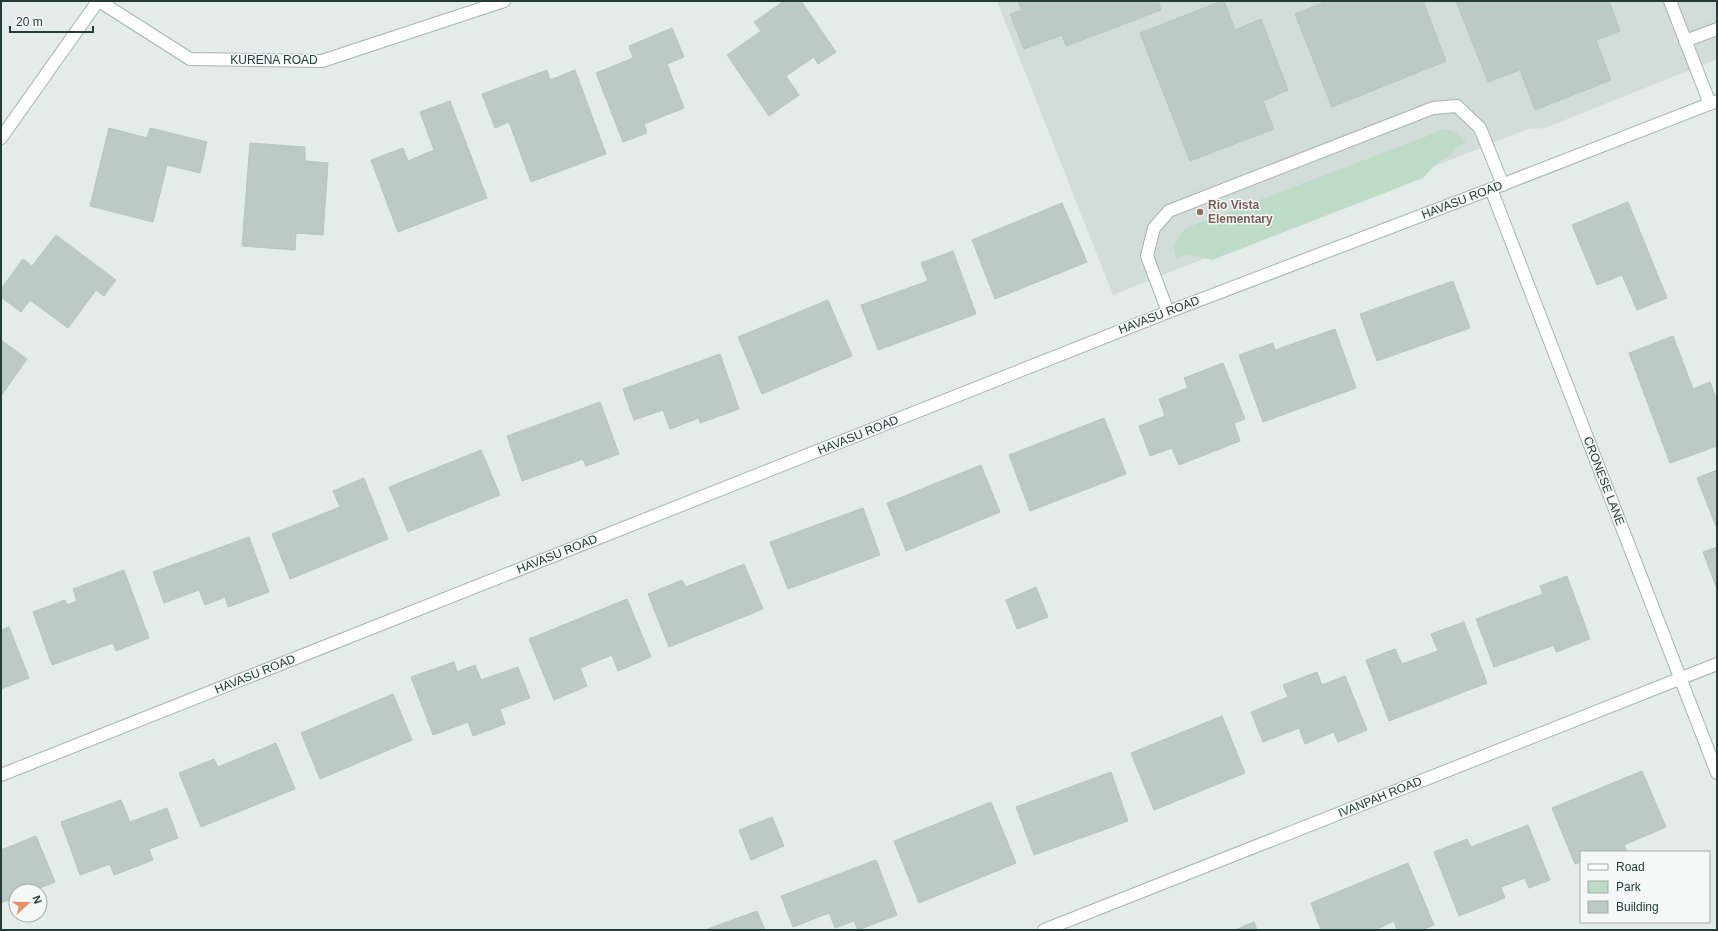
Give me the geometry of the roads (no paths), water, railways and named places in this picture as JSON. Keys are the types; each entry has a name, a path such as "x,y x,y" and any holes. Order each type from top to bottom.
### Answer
{"street":[{"name":"KURENA ROAD","path":"98,1 190,59 322,61 504,1"},
{"path":"1,138 98,1"},
{"path":"1670,1 1686,42 1713,102"},
{"path":"1686,42 1717,29"},
{"name":"HAVASU ROAD","path":"1,775 1168,312 1503,185 1713,102"},
{"path":"1168,312 1147,256 1154,228 1169,211 1434,108 1457,106 1480,128 1503,185"},
{"name":"CRONESE LANE","path":"1491,189 1717,773"},
{"name":"IVANPAH ROAD","path":"1044,930 1717,664"}],"place":[{"name":"Rio Vista Elementary","path":"1200,212"}]}
